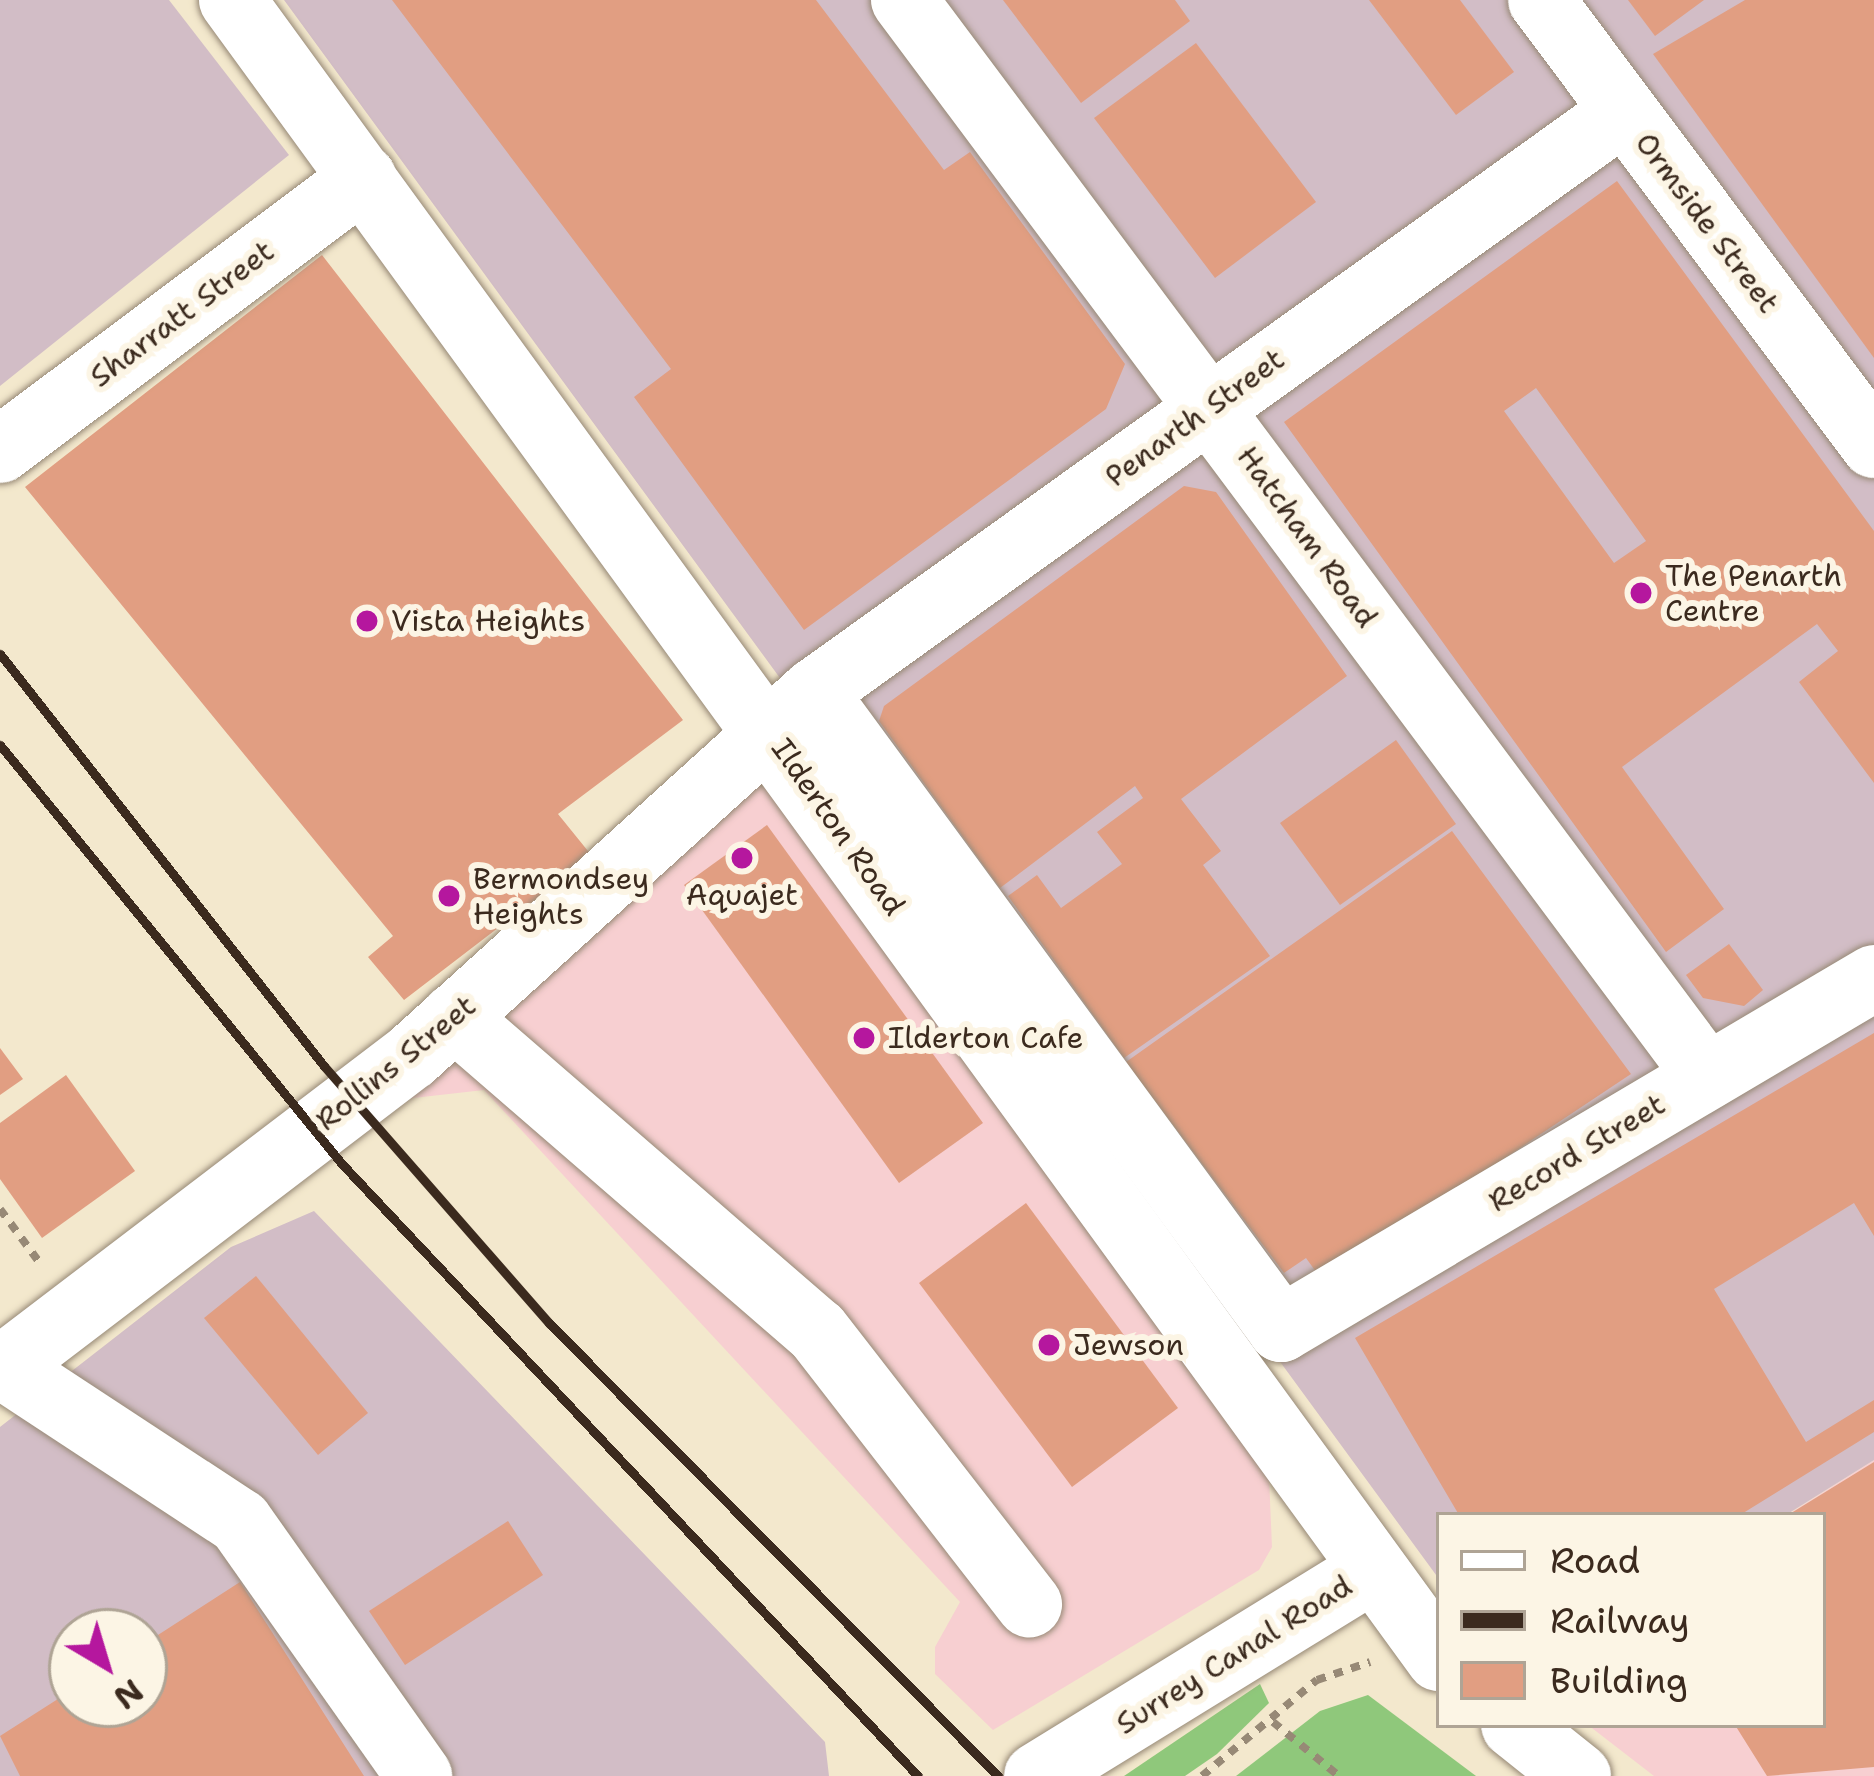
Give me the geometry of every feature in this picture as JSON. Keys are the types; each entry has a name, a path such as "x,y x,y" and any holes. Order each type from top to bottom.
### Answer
{"street":[{"name":"Ilderton Road","path":"232,0 364,178 792,710 1370,1570 1411,1660"},
{"name":"Hatcham Road","path":"904,0 1707,1076"},
{"name":"Ormside Street","path":"1541,0 1874,445"},
{"name":"Penarth Street","path":"792,710 1623,112"},
{"name":"Sharratt Street","path":"0,450 364,178"},
{"name":"Rollins Street","path":"2,1368 454,1018 792,710"},
{"name":"Record Street","path":"792,710 1281,1329 1874,978"},
{"path":"454,1018 817,1330 1029,1604"},
{"path":"2,1368 240,1522 419,1776"},
{"name":"Surrey Canal Road","path":"1037,1776 1370,1570"},
{"path":"1518,1728 1578,1776"}],"path":[{"path":"1209,1774 1317,1680 1411,1660"},
{"path":"1273,1722 1339,1776"}],"shaded area":[{"path":"0,0 169,0 289,155 0,386"},
{"path":"284,0 1874,0 1874,1460 1791,1512 1436,1512 1436,1575"},
{"path":"741,755 1269,1477 1272,1547 1259,1570 993,1730 935,1674 935,1647 960,1602 484,1090 378,1102"},
{"path":"314,1211 825,1742 829,1776 0,1776 0,1427 231,1247"},
{"path":"1874,1460 1874,1776 1654,1776 1592,1728 1826,1728 1826,1512 1792,1512"}],"green space":[{"path":"1260,1684 1269,1703 1217,1754 1185,1776 1124,1776"},
{"path":"1368,1695 1476,1776 1236,1776 1320,1711"}],"building":[{"path":"392,0 816,0 944,170 970,152 1125,364 1106,409 804,630 634,397 671,369"},
{"path":"1003,0 1175,0 1190,21 1081,103"},
{"path":"1369,0 1460,0 1514,72 1456,115"},
{"path":"1628,0 1704,0 1655,36"},
{"path":"1745,0 1874,0 1874,358 1653,54"},
{"path":"1196,43 1316,202 1215,278 1094,118"},
{"name":"The Penarth Centre","path":"1617,181 1874,531 1874,783 1799,682 1838,651 1817,624 1622,767 1724,909 1666,952 1284,422","holes":["1536,388 1646,541 1614,563 1504,411"]},
{"name":"Vista Heights","path":"322,255 683,720 558,814 592,856 404,1000 368,957 393,936 25,487"},
{"path":"1184,486 1216,492 1347,676 1181,799 1221,851 1203,865 1270,956 1124,1058 1008,896 1037,875 1061,908 1122,864 1097,832 1143,798 1135,786 1000,888 879,721 884,706"},
{"path":"1396,740 1456,824 1340,905 1280,823"},
{"path":"767,825 983,1123 899,1183 684,885"},
{"path":"1452,831 1631,1074 1322,1280 1306,1258 1284,1273 1126,1062"},
{"path":"1729,944 1763,990 1744,1006 1703,998 1686,975"},
{"path":"1874,1033 1874,1236 1854,1203 1714,1289 1806,1442 1874,1400 1874,1432 1745,1512 1457,1512 1355,1338"},
{"path":"0,1048 23,1079 0,1095"},
{"path":"66,1075 135,1171 42,1238 0,1179 0,1123"},
{"name":"Jewson","path":"1026,1203 1178,1408 1072,1487 919,1283"},
{"path":"256,1276 368,1413 318,1455 204,1318"},
{"path":"1874,1462 1874,1767 1767,1776 1737,1728 1826,1728 1826,1512 1793,1512"},
{"path":"508,1521 543,1575 405,1665 369,1611"},
{"path":"240,1582 364,1776 20,1776 0,1736 48,1705 48,1728 168,1728 168,1628"}],"railway":[{"path":"0,654 324,1066 549,1323 998,1776"},
{"path":"0,745 342,1164 918,1776"}],"place":[{"name":"The Penarth Centre","path":"1641,593"},
{"name":"Vista Heights","path":"367,621"},
{"name":"Aquajet","path":"742,858"},
{"name":"Bermondsey Heights","path":"449,896"},
{"name":"Ilderton Cafe","path":"864,1038"},
{"name":"Jewson","path":"1049,1345"}]}
